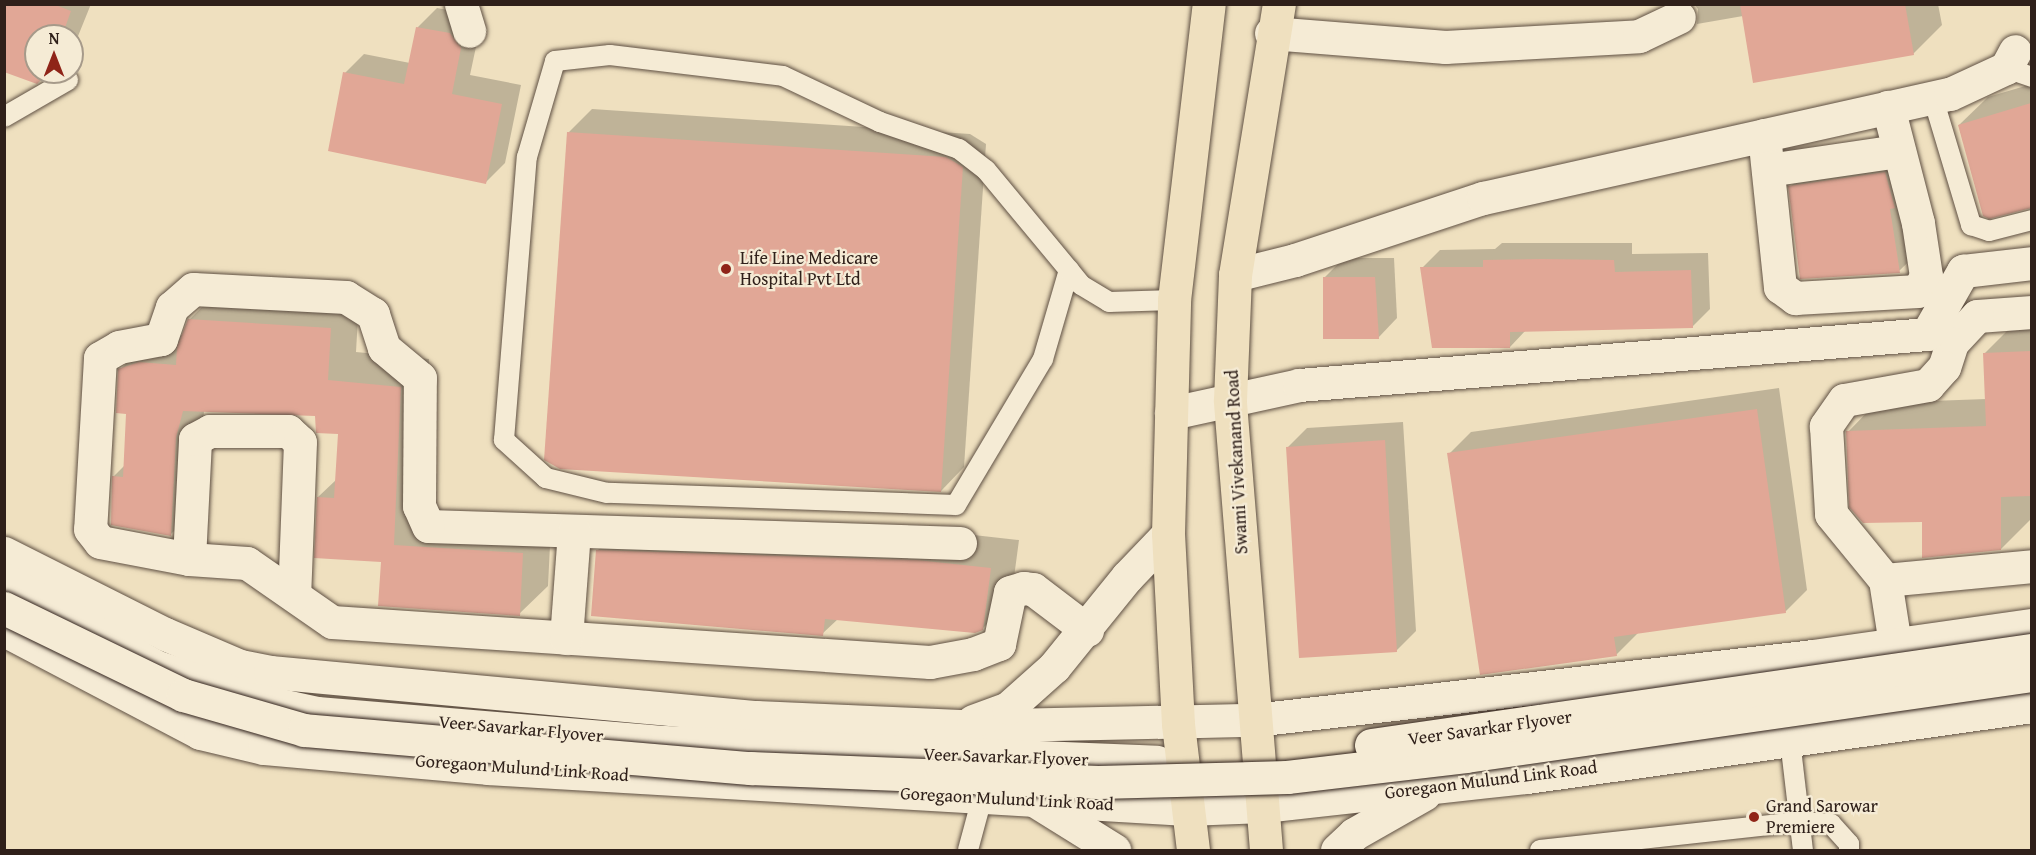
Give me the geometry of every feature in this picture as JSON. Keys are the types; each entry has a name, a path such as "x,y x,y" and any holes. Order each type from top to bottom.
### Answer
{"main road":[{"path":"1193,850 1178,724 1168,534 1174,300 1209,4"},
{"path":"1275,19 1445,47 1639,36 1679,17"},
{"name":"Swami Vivekanand Road","path":"1266,850 1230,400 1235,275 1275,19"},
{"path":"1235,275 1295,260 1483,198 1950,94 2018,65"},
{"path":"1764,135 1780,287 1795,298 1918,291 1926,276 1918,223 1888,107"},
{"path":"1768,170 1899,151"},
{"path":"1171,413 1299,385 1927,334 1963,271 2031,263"},
{"path":"960,543 428,526 418,506 420,378 384,348 373,314 346,297 193,290 172,307 161,339 119,347 100,358 90,529 100,542 189,559 247,563 332,622 930,662 973,654 999,644 1010,592 1023,588 1033,589 1087,630"},
{"path":"1895,644 1885,580 1831,514 1826,426 1844,400 1928,385 1944,367 1952,343 1977,316 2031,312"},
{"path":"189,559 195,439 210,431 288,431 300,442 294,596"},
{"path":"566,638 574,531"},
{"path":"960,726 1008,708 1054,667 1087,630 1127,577 1168,534"},
{"path":"4,553 165,634 240,666 270,672 756,717 960,726 1178,724 1254,720 1895,644 2031,625"},
{"path":"1885,580 2031,566"},
{"name":"Veer Savarkar Flyover","path":"4,579 155,666 252,699 317,713 664,742 1135,762 1299,755 2031,650"},
{"name":"Veer Savarkar Flyover","path":"4,608 183,695 304,730 750,768 1098,782 1287,777 1466,756 2031,675"},
{"name":"Goregaon Mulund Link Road","path":"4,630 200,733 264,748 487,768 1187,809 1263,806 1527,777 2031,706"},
{"path":"1337,850 1354,834 1425,794 1527,777"},
{"path":"1035,801 1114,850"}],"lane":[{"path":"1069,270 1043,359 956,504 607,494 546,478 504,440 527,157 555,61 610,55 783,76 880,122 959,149 986,170 1069,270 1081,285 1109,302 1174,300"},
{"path":"4,117 61,84"},
{"path":"1933,98 1971,225 1989,231 2031,220"},
{"path":"1790,740 1803,850"},
{"path":"968,850 982,798"},
{"path":"1540,850 1798,822 1831,824 1849,844 1849,850"}],"building":[{"path":"4,4 53,4 71,11 66,24 24,24 24,79 4,72"},
{"path":"1740,4 1905,4 1914,55 1753,83"},
{"path":"416,27 450,33 461,48 452,94 502,104 486,184 328,151 343,72 404,84"},
{"path":"2031,103 2031,208 1989,219 1983,216 1958,125"},
{"path":"567,132 946,157 963,167 941,492 560,469 544,460"},
{"path":"1885,172 1895,208 1890,209 1900,273 1800,279 1788,186"},
{"path":"1483,260 1614,260 1615,272 1691,270 1693,328 1510,332 1510,348 1432,348 1420,267 1483,267"},
{"path":"1323,277 1375,277 1379,339 1323,339"},
{"path":"188,319 331,328 328,380 401,387 394,545 523,553 520,616 378,606 381,562 314,558 317,497 334,498 338,434 316,433 315,416 183,411 176,438 171,536 111,525 112,476 123,477 126,414 116,413 118,369 139,362 176,365 177,347"},
{"path":"2031,351 2031,496 2001,497 2001,550 1922,558 1922,522 1863,523 1849,507 1846,431 1986,426 1983,353"},
{"path":"1757,409 1786,613 1614,637 1617,656 1480,675 1447,453"},
{"path":"1385,440 1397,652 1299,658 1286,447"},
{"path":"596,550 917,560 991,568 983,630 975,633 825,619 823,636 591,616"}],"place":[{"name":"Life Line Medicare Hospital Pvt Ltd","path":"726,269"},
{"name":"Grand Sarowar Premiere","path":"1754,817"}]}
